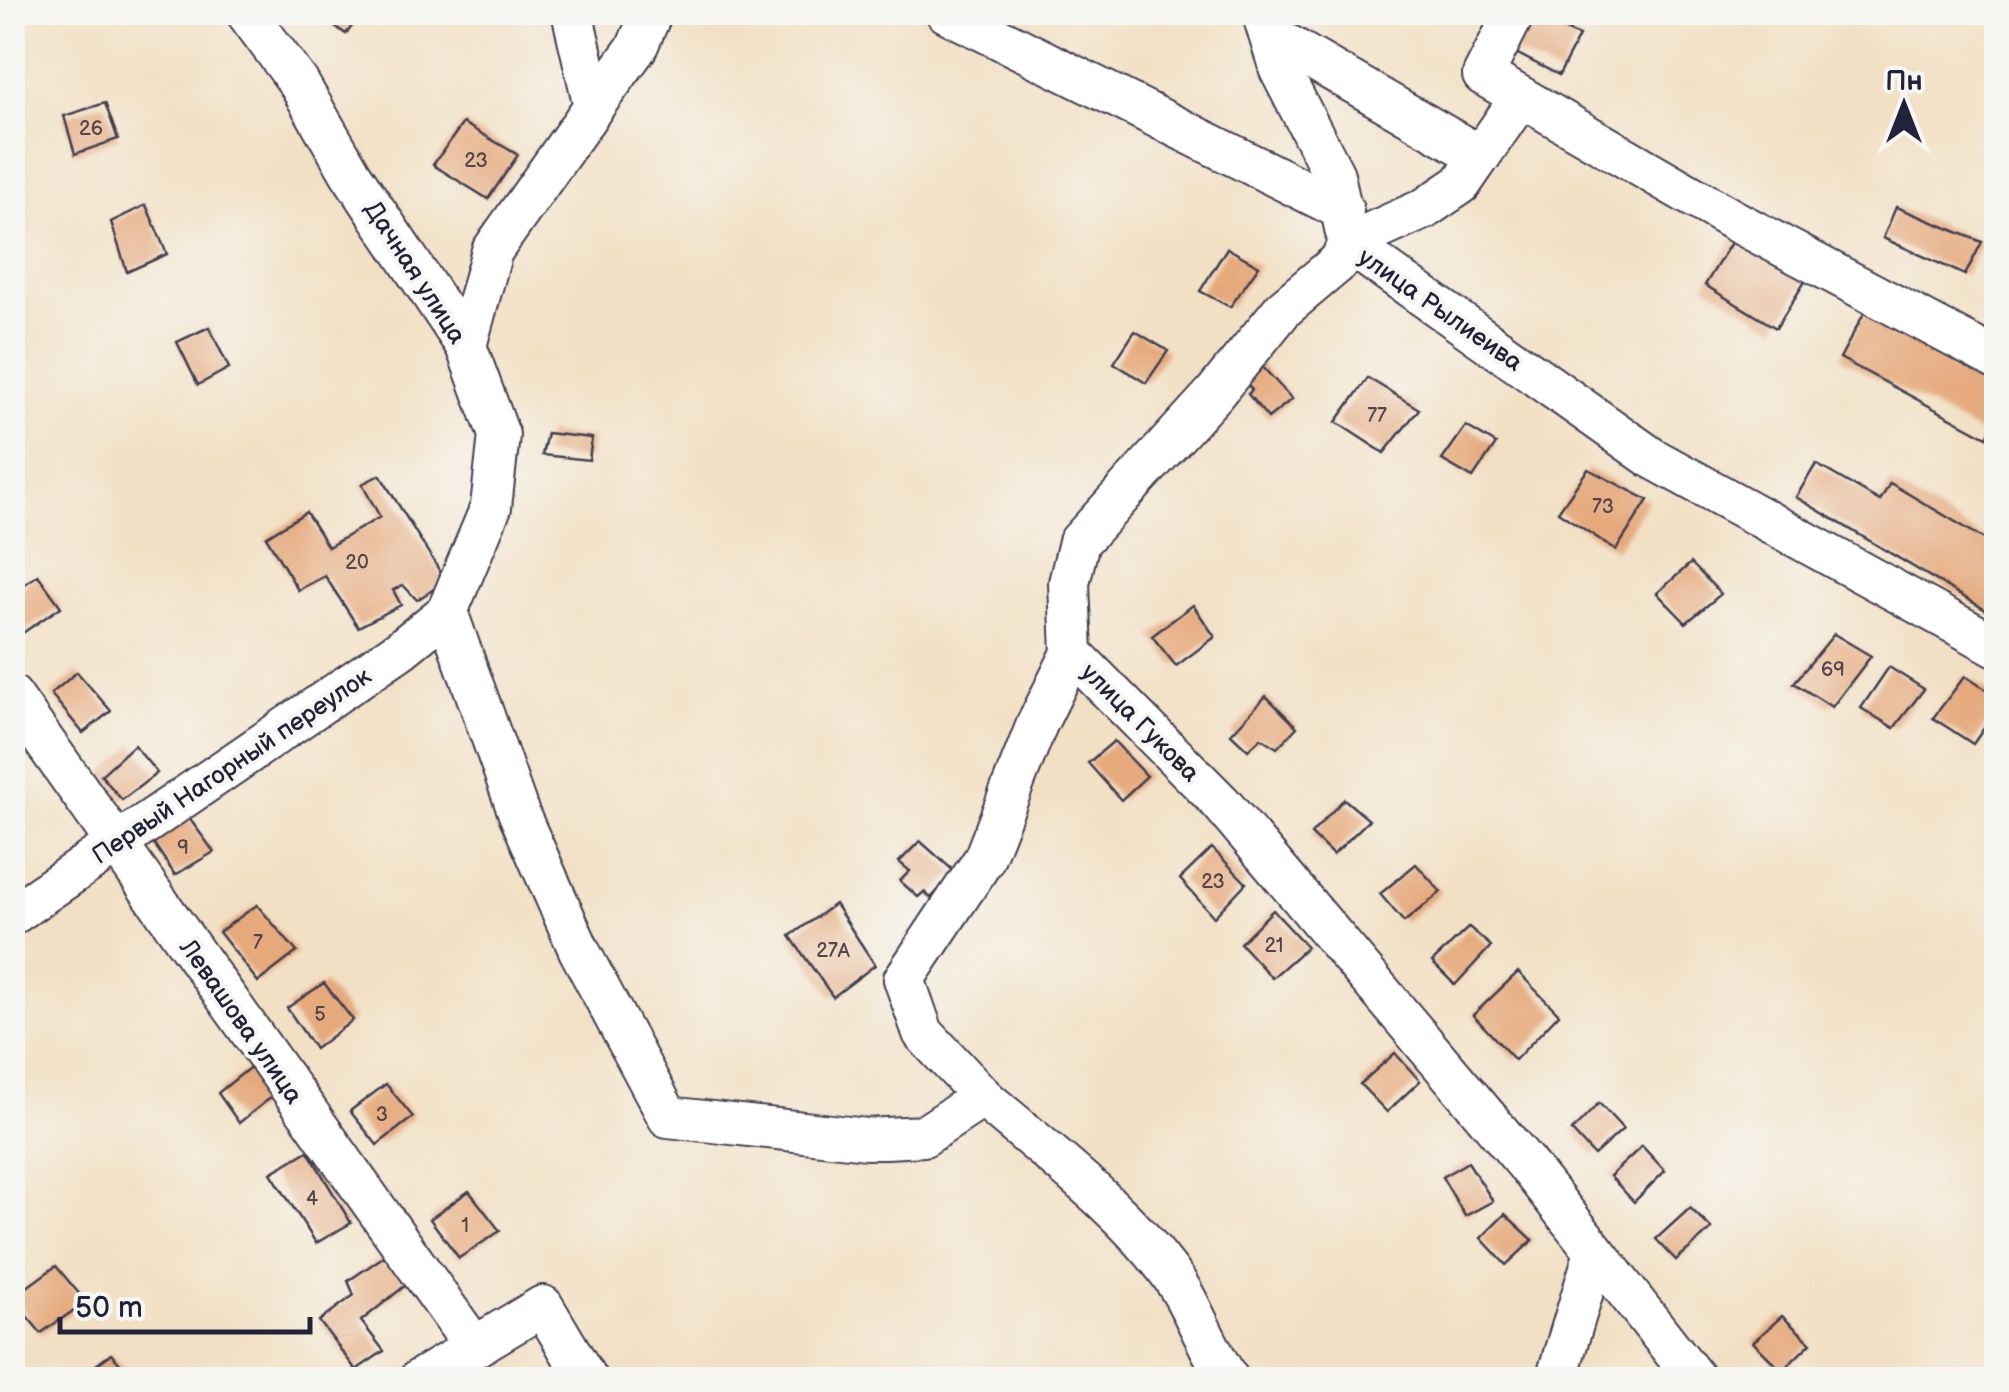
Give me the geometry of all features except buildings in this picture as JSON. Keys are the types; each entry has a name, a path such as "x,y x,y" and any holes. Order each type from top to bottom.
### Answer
{"street":[{"name":"Дачная улица","path":"246,12 298,82 351,174 466,346 499,435 492,507 447,612"},
{"path":"572,12 594,106"},
{"path":"466,346 492,251 637,46 652,12"},
{"path":"946,12 1346,227"},
{"path":"1000,39 1030,12"},
{"path":"1515,12 1483,75 1735,221 1996,359"},
{"path":"1266,23 1280,70 1334,175 1346,227"},
{"path":"1266,23 1480,156"},
{"name":"улица Рылиеива","path":"1346,227 1437,200 1462,184 1521,97"},
{"name":"улица Рылиеива","path":"1346,227 1652,458 1996,646"},
{"name":"улица Гукова","path":"1346,227 1340,261 1283,309 1214,394 1079,542 1069,583 1072,653 1221,802 1528,1166 1696,1380"},
{"path":"447,612 519,814 579,950 668,1117 868,1139 924,1136 983,1096"},
{"name":"Первый Нагорный переулок","path":"12,915 401,650 447,612"},
{"path":"1072,653 1037,724 984,859 904,980 923,1033 983,1096 1138,1234 1172,1276 1229,1380"},
{"name":"Левашова улица","path":"12,696 473,1345"},
{"path":"1556,1380 1595,1252"},
{"path":"419,1380 542,1306 587,1380"}]}
